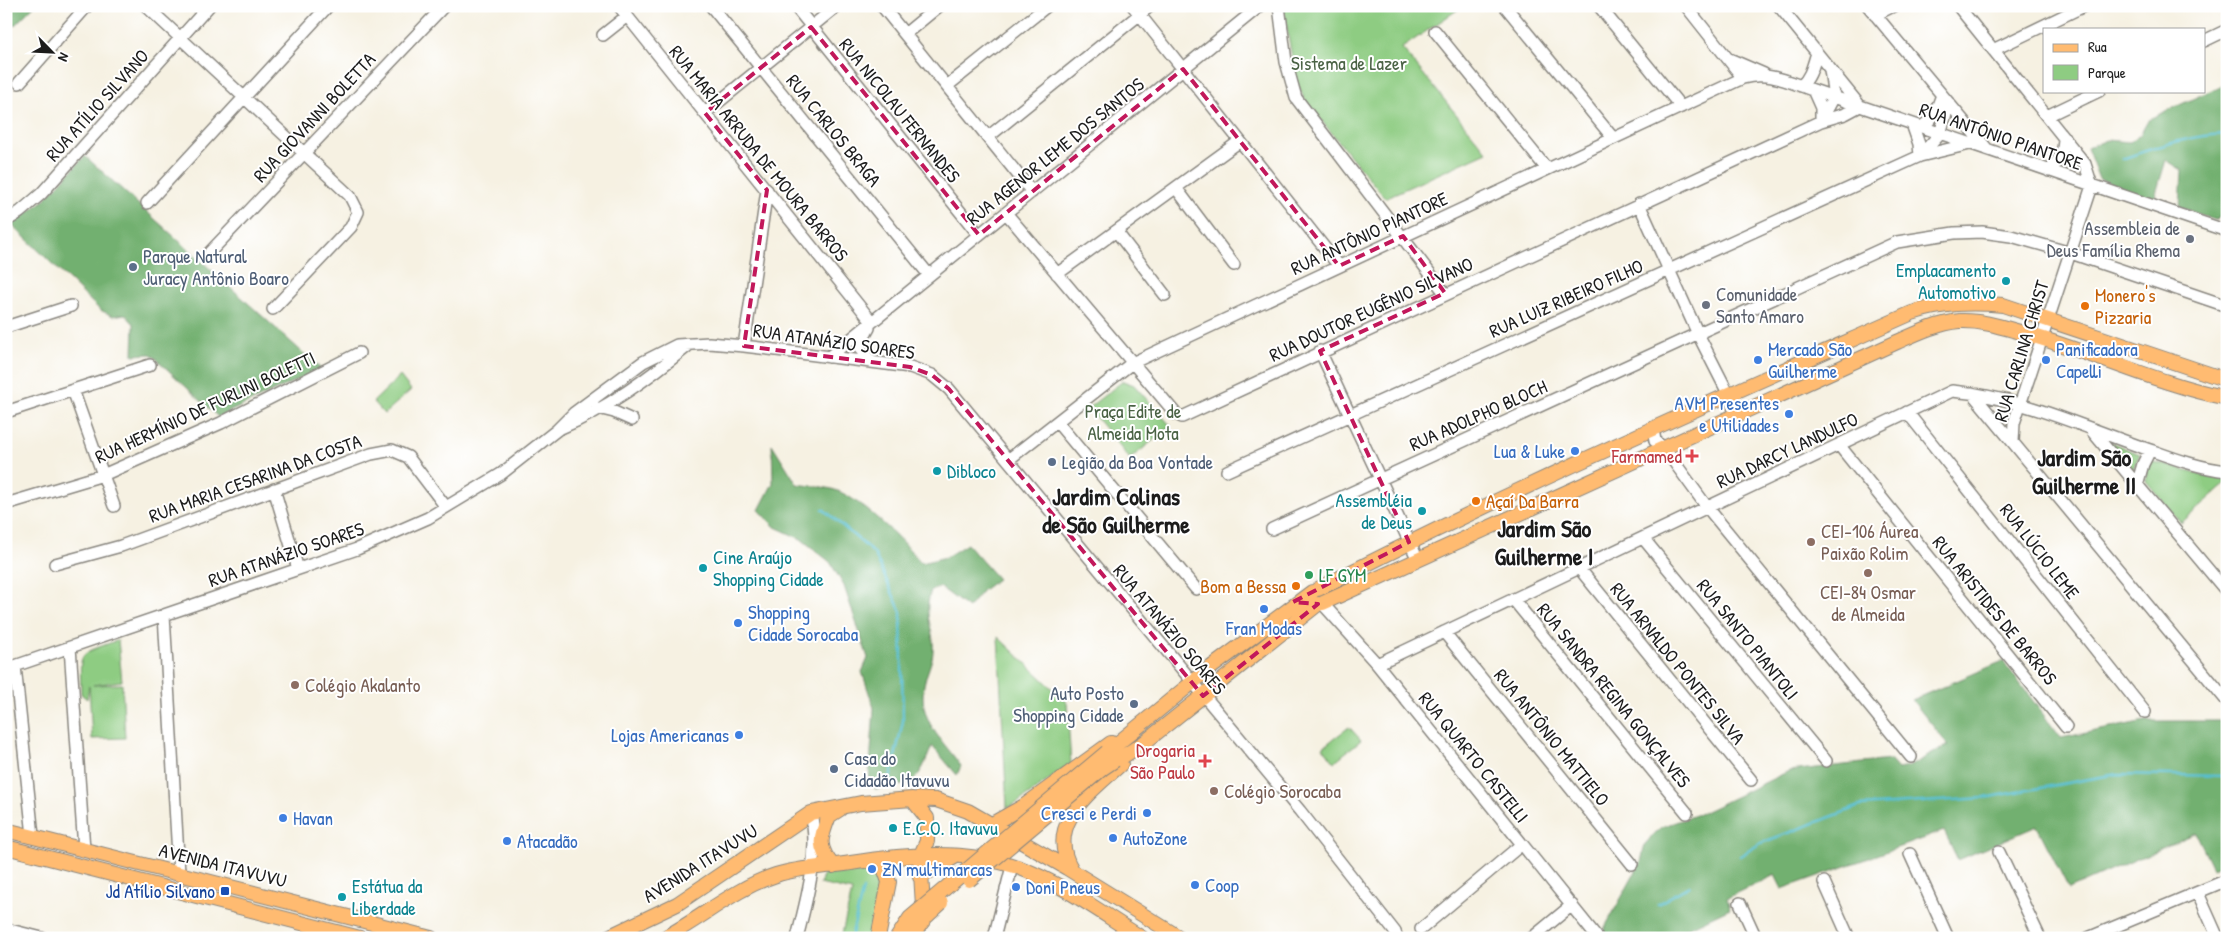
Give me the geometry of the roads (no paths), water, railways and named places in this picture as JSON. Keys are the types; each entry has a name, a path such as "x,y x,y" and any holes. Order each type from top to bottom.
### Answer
{"main road":[{"path":"1073,871 1065,859 1062,846 1063,833 1070,817 1083,799 1145,742 1203,696 1319,598 1409,542 1653,429 1912,313 1934,306 1970,302 2002,305 2050,319 2227,380"},
{"path":"911,938 926,917 1103,768 1125,737 1285,610 1418,560 1920,332 1960,321 1991,324 2044,339 2183,387 2227,398"},
{"path":"992,824 1024,806 1115,740 1125,737"},
{"path":"898,938 910,918 1111,756 1145,742"},
{"path":"664,938 692,923 727,898 776,875 871,860 991,855 1008,850 1022,841 1111,756"},
{"path":"911,938 922,916 924,906 920,877 920,857 927,841 927,818 912,800"},
{"name":"AVENIDA ITAVUVU","path":"606,938 677,904 811,813 861,803 936,800 952,804 992,824 1073,871 1180,938"},
{"path":"833,866 822,852 824,827 829,816 845,806"},
{"name":"AVENIDA ITAVUVU","path":"6,830 431,938"},
{"path":"898,858 918,849 927,841"},
{"name":"AVENIDA ITAVUVU","path":"6,847 330,934 360,938"},
{"path":"51,858 74,855 84,849"},
{"path":"920,877 958,855"},
{"path":"975,856 1012,866 1042,878 1142,938"},
{"path":"871,860 884,868 889,882 878,938"},
{"path":"330,934 338,921 352,918"}],"street":[{"path":"19,83 87,6"},
{"path":"146,6 350,196 358,212 351,228 273,309"},
{"name":"RUA ATÍLIO SILVANO","path":"6,220 20,212 41,194 208,6"},
{"path":"147,203 328,6"},
{"name":"RUA GIOVANNI BOLETTA","path":"210,252 444,6"},
{"name":"RUA MARIA ARRUDA DE MOURA BARROS","path":"619,6 872,322"},
{"name":"RUA CARLOS BRAGA","path":"711,6 929,275"},
{"name":"RUA NICOLAU FERNANDES","path":"795,6 979,235"},
{"path":"705,114 837,6"},
{"path":"882,6 1032,192"},
{"path":"905,34 939,6"},
{"path":"947,86 1047,6"},
{"path":"988,137 1136,10 1150,6"},
{"name":"RUA AGENOR LEME DOS SANTOS","path":"829,357 1260,6"},
{"path":"1279,6 1286,62 1296,98 1445,293"},
{"path":"1505,6 1613,138"},
{"path":"1599,6 1680,107"},
{"path":"1686,6 1743,78"},
{"path":"1779,6 1860,106"},
{"path":"1893,6 1872,11 1987,150"},
{"path":"1958,6 2085,164 2092,186"},
{"path":"1993,50 2084,6"},
{"path":"1136,10 1339,266"},
{"path":"603,36 627,16"},
{"path":"2206,40 2227,30"},
{"path":"1435,31 1547,169"},
{"path":"1800,86 1806,81 1811,72 1817,53"},
{"name":"RUA ANTÔNIO PIANTORE","path":"1727,58 1764,74 2227,232"},
{"path":"1821,121 1834,97 1829,68"},
{"name":"RUA ANTÔNIO PIANTORE","path":"1008,460 1132,363 1743,78 1764,74"},
{"path":"1813,90 1821,108 1821,121"},
{"path":"2047,116 2097,92"},
{"path":"1920,156 1916,125 1928,123 1946,99"},
{"path":"1940,134 1946,99"},
{"name":"RUA DOUTOR EUGÊNIO SILVANO","path":"1006,213 1176,414 1182,417 1320,351 1639,204 1821,121 1845,114 1860,106"},
{"name":"RUA LUIZ RIBEIRO FILHO","path":"1920,156 1940,134"},
{"path":"2049,171 2058,162 2064,150 2064,137"},
{"path":"1057,274 1240,141"},
{"name":"RUA LUIZ RIBEIRO FILHO","path":"1227,471 1920,156 1970,144"},
{"name":"RUA CARLINA CHRIST","path":"2013,442 2014,423 2044,339 2092,186"},
{"path":"1176,188 1234,265"},
{"path":"744,346 767,190"},
{"path":"1639,204 1698,334 1729,395 1736,414"},
{"path":"1116,231 1165,295"},
{"name":"RUA ADOLPHO BLOCH","path":"1272,529 1897,242 1925,236 1982,232 2011,236 2071,253 2227,306"},
{"path":"6,327 71,306"},
{"name":"RUA AGENOR LEME DOS SANTOS","path":"871,361 860,350 860,344 872,322"},
{"name":"RUA ATANÁZIO SOARES","path":"557,430 570,409 669,348 689,345 709,343 744,346 871,361 910,367 932,375 949,389 1334,853 1395,932 1397,938"},
{"name":"RUA ATANÁZIO SOARES","path":"10,668 298,569 384,537 446,507 501,474 557,430 622,394 689,345"},
{"path":"1320,351 1418,560"},
{"name":"RUA HERMÍNIO DE FURLINI BOLETTI","path":"6,504 103,475 221,423 359,353"},
{"path":"6,412 150,365"},
{"path":"622,394 622,383 631,371"},
{"path":"73,390 114,506"},
{"name":"RUA DARCY LANDULFO","path":"1377,664 1952,391 1972,393 2020,404 2092,431 2202,468 2227,471"},
{"path":"1972,393 2227,701"},
{"path":"598,408 614,412 632,420"},
{"name":"RUA LÚCIO LEME","path":"1907,412 2145,712"},
{"path":"1057,422 1196,589"},
{"path":"1653,429 1655,440 1664,448 1707,507 1911,757"},
{"path":"2092,431 2227,592"},
{"name":"RUA ARISTIDES DE BARROS","path":"1839,445 2066,727"},
{"name":"RUA MARIA CESARINA DA COSTA","path":"55,564 121,546 371,454 392,450 408,457 446,507"},
{"path":"2137,485 2143,464 2150,450"},
{"path":"274,490 298,569"},
{"name":"RUA SANTO PIANTOLI","path":"1643,538 1826,761"},
{"name":"RUA ARNALDO PONTES SILVA","path":"1578,568 1751,780"},
{"name":"RUA QUARTO CASTELLI","path":"1319,598 1377,664 1596,936"},
{"name":"RUA SANDRA REGINA GONÇALVES","path":"1513,599 1687,813"},
{"path":"164,615 179,873"},
{"name":"RUA ANTÔNIO MATTIELO","path":"1444,632 1632,864"},
{"path":"70,647 84,849"},
{"path":"10,668 33,836"},
{"path":"797,938 810,884 814,828 811,813"},
{"path":"1421,929 1522,844"},
{"path":"1999,852 2040,938"},
{"path":"1910,854 1948,938"},
{"path":"994,938 1012,866"},
{"path":"2088,938 2227,880"},
{"path":"1824,882 1848,938"},
{"path":"2198,893 2218,938"},
{"path":"1740,904 1756,938"},
{"path":"1532,938 1572,905"},
{"path":"6,929 42,938"}],"waterway":[{"path":"2122,159 2187,139 2227,134"},
{"path":"823,509 874,553 901,612 903,721 889,783"},
{"path":"1740,856 1761,843 1860,806 1984,798 2117,774 2227,776"},
{"path":"1658,904 1689,886"},
{"path":"851,938 863,889"}],"place":[{"name":"Assembleia de Deus Família Rhema","path":"2190,239"},
{"name":"Parque Natural Juracy Antônio Boaro","path":"133,267"},
{"name":"Emplacamento Automotivo","path":"2006,281"},
{"name":"Comunidade Santo Amaro","path":"1706,305"},
{"name":"Monero's Pizzaria","path":"2085,306"},
{"name":"Mercado São Guilherme","path":"1758,360"},
{"name":"Panificadora Capelli","path":"2046,360"},
{"name":"AVM Presentes e Utilidades","path":"1789,414"},
{"name":"Lua & Luke","path":"1575,451"},
{"name":"Farmamed","path":"1692,456"},
{"name":"Legião da Boa Vontade","path":"1052,462"},
{"name":"Dibloco","path":"937,471"},
{"name":"Açaí Da Barra","path":"1476,501"},
{"name":"Assembléia de Deus","path":"1422,511"},
{"name":"CEI-106 Áurea Paixão Rolim","path":"1811,542"},
{"name":"Cine Araújo Shopping Cidade","path":"703,568"},
{"name":"CEI-84 Osmar de Almeida","path":"1868,573"},
{"name":"LF GYM","path":"1309,575"},
{"name":"Bom a Bessa","path":"1296,586"},
{"name":"Fran Modas","path":"1264,609"},
{"name":"Shopping Cidade Sorocaba","path":"738,623"},
{"name":"Colégio Akalanto","path":"295,685"},
{"name":"Auto Posto Shopping Cidade","path":"1134,704"},
{"name":"Lojas Americanas","path":"739,735"},
{"name":"Drogaria São Paulo","path":"1205,761"},
{"name":"Casa do Cidadão Itavuvu","path":"834,769"},
{"name":"Colégio Sorocaba","path":"1214,791"},
{"name":"Cresci e Perdi","path":"1147,813"},
{"name":"Havan","path":"283,818"},
{"name":"E.C.O. Itavuvu","path":"893,828"},
{"name":"AutoZone","path":"1113,838"},
{"name":"Atacadão","path":"507,841"},
{"name":"ZN multimarcas","path":"872,869"},
{"name":"Coop","path":"1195,885"},
{"name":"Doni Pneus","path":"1016,887"},
{"name":"Jd Atílio Silvano","path":"225,891"},
{"name":"Estátua da Liberdade","path":"342,897"}],"district":[{"name":"Jardim São Guilherme II","path":"2084,472"},
{"name":"Jardim Colinas de São Guilherme","path":"1116,511"},
{"name":"Jardim São Guilherme I","path":"1544,543"}],"park label":[{"name":"Sistema de Lazer","path":"1349,63"},
{"name":"Praça Edite de Almeida Mota","path":"1133,422"}]}
